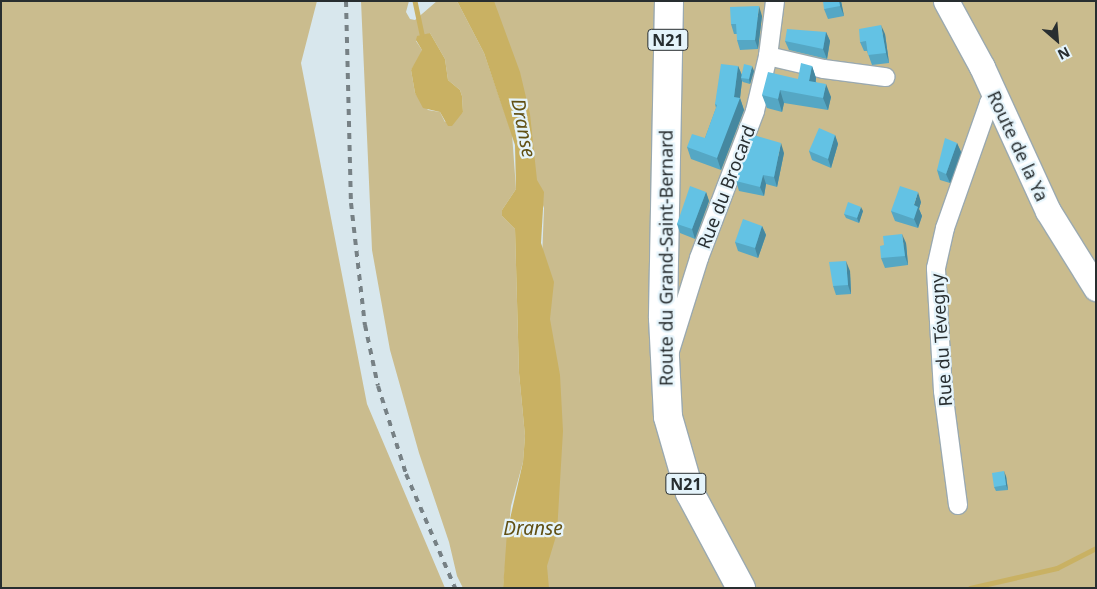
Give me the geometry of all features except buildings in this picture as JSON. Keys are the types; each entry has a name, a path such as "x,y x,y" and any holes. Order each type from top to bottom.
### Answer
{"main road":[{"name":"Route du Grand-Saint-Bernard","path":"669,1 663,286 664,369 668,417 683,475 707,530 741,588"}],"street":[{"name":"Rue du Brocard","path":"664,369 699,258 754,111 768,56 775,1"},
{"name":"Route de la Ya","path":"946,1 995,96 1052,218 1096,288"},
{"path":"768,56 824,69 884,77"},
{"name":"Rue du Tévegny","path":"958,505 943,391 936,268 946,228 990,103 995,96"}],"shaded area":[{"path":"1,1 317,1 301,63 367,404 445,588 1,588"},
{"path":"361,1 409,1 406,12 410,19 415,20 437,1 457,1 484,53 512,134 516,189 502,210 502,216 515,229 519,373 525,436 523,462 511,506 503,588 463,588 457,576 449,542 419,453 390,350 372,250","holes":["430,33 445,59 448,80 460,90 463,112 445,122 440,112 428,110 415,93 411,70 421,57 422,50 416,41"]},
{"path":"472,1 1096,1 1096,588 535,588 531,541 544,208"}],"water":[{"name":"Dranse","path":"457,1 494,1 520,72 530,114 537,180 544,192 541,243 554,282 550,319 560,375 563,431 557,533 547,566 549,588 503,588 507,532 523,462 525,436 519,373 515,229 502,216 502,210 516,189 515,145 484,53"},
{"path":"430,33 445,59 448,80 460,90 462,96 463,112 452,126 448,126 440,112 423,108 415,93 411,70 422,50 416,40 417,36"}],"waterway":[{"path":"415,1 422,34"},
{"path":"970,588 1057,568 1096,548"}],"railway":[{"path":"346,1 351,203 365,325 378,386 406,474 455,588"}]}
